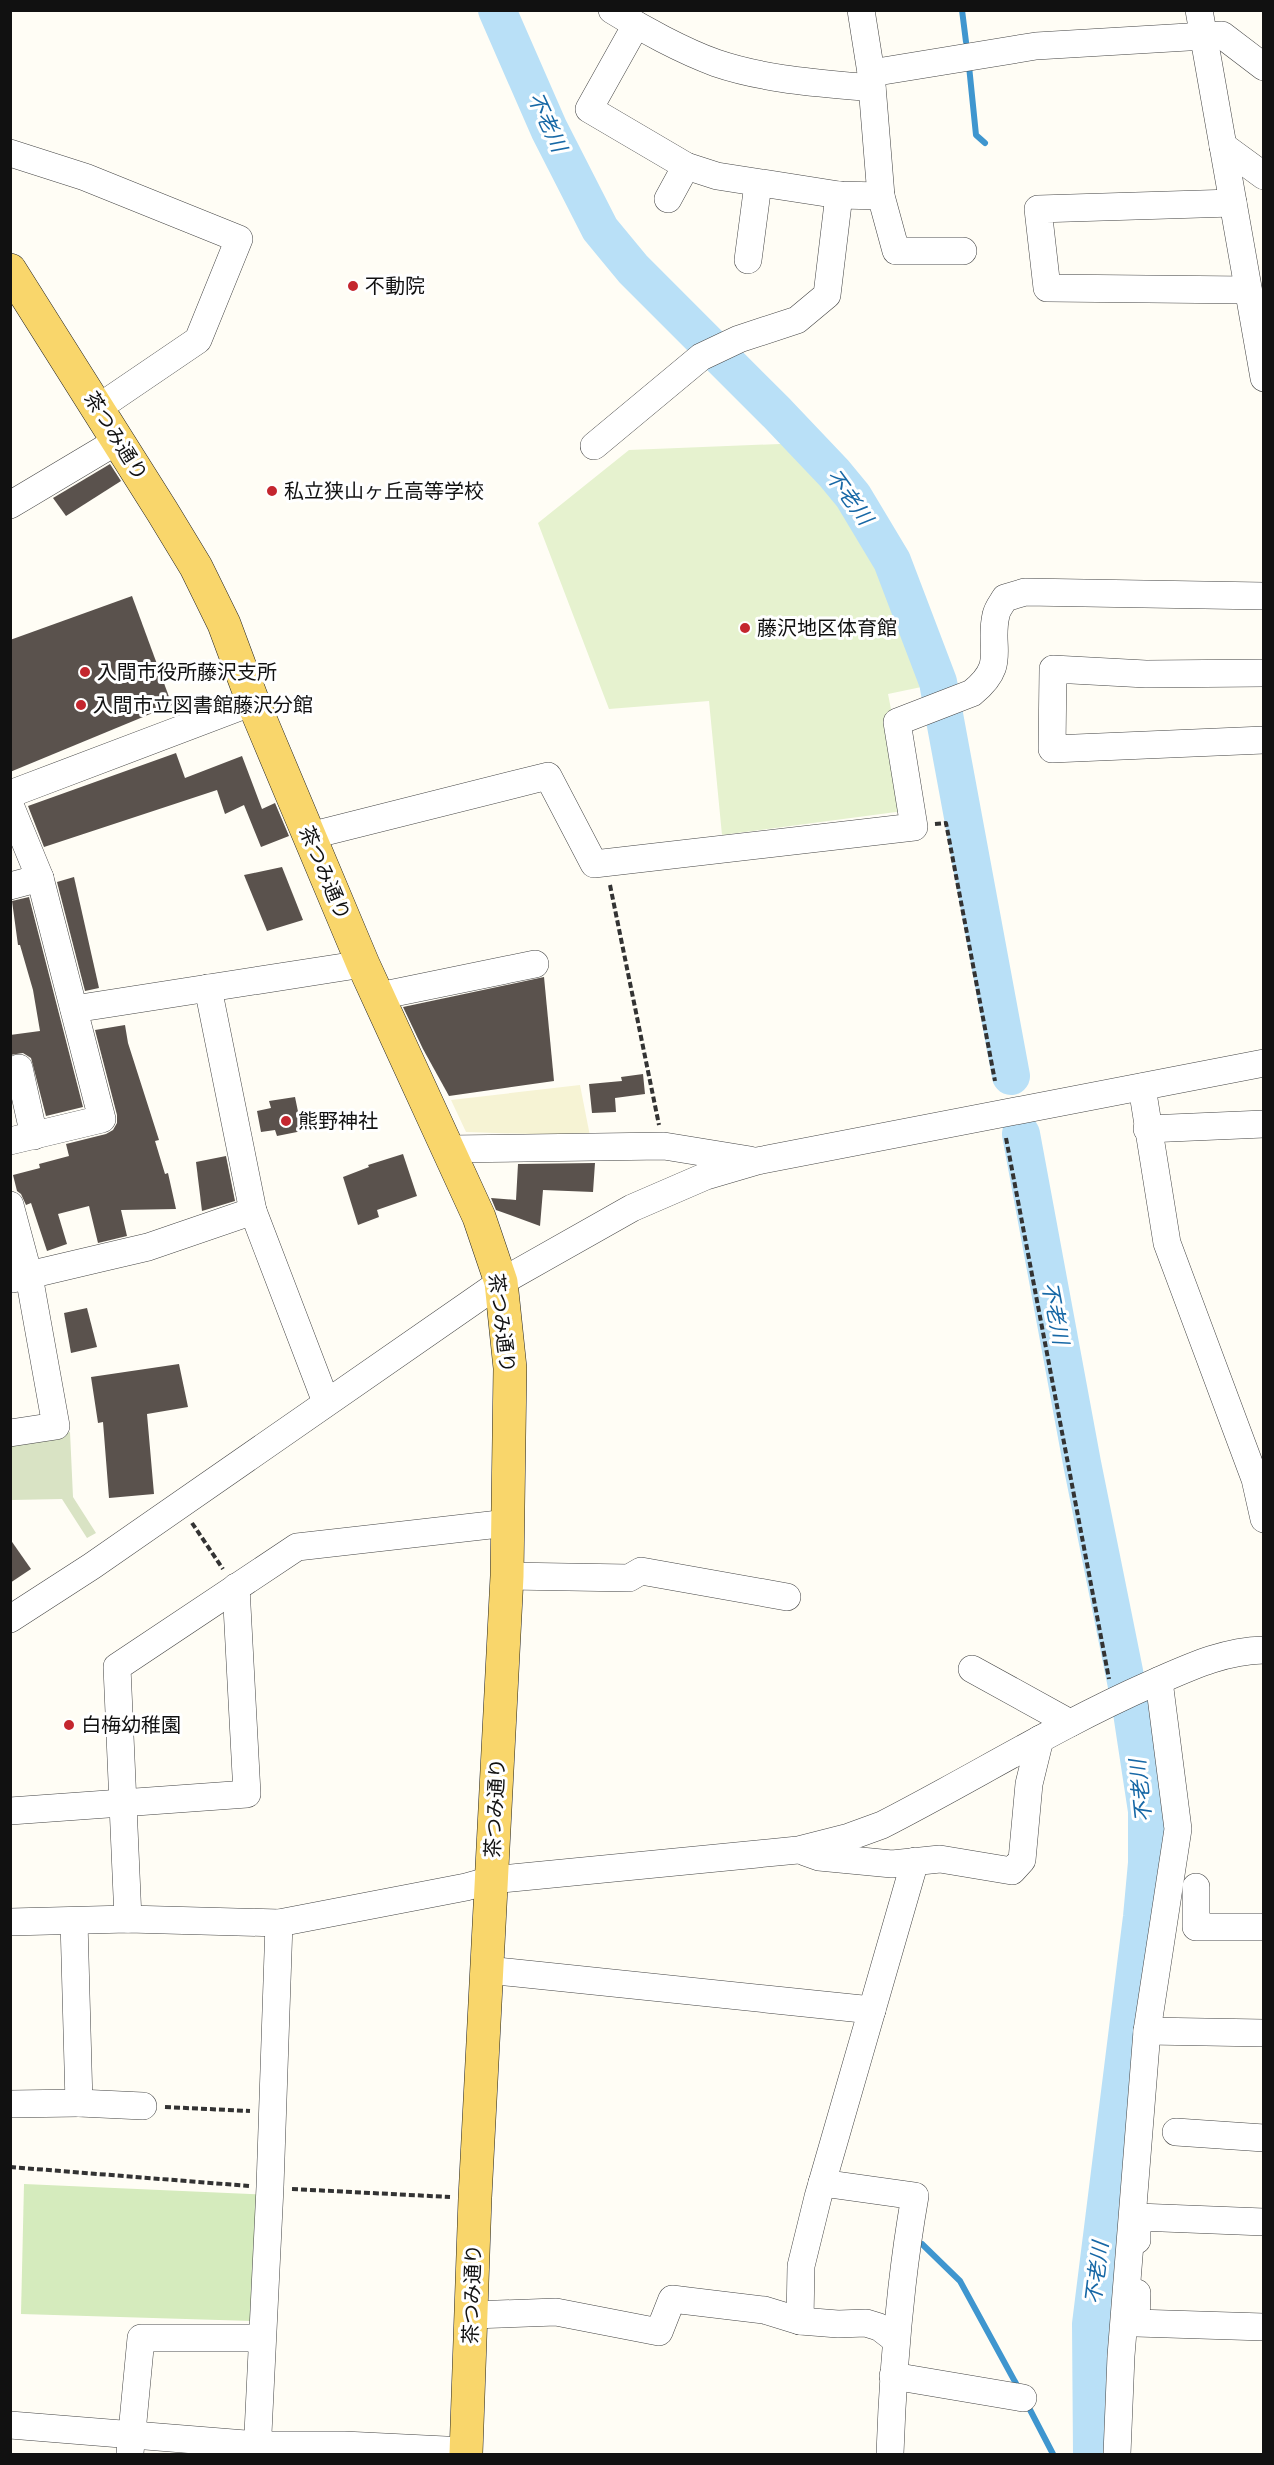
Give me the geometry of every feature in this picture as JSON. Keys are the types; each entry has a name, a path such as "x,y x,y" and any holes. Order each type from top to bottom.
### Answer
{"main road":[{"name":"茶つみ通り","path":"10,270 119,440 196,567 224,624 253,702 363,964 479,1217 501,1282 510,1368 507,1576 475,2198 466,2453"}],"street":[{"path":"612,10 636,25 716,62 803,82 871,80 1036,46 1201,18 1263,67"},
{"path":"861,10 871,80 880,196 896,250 963,251"},
{"path":"1201,18 1233,203 1251,273 1263,378"},
{"path":"636,25 589,109 686,166 717,176 839,195 880,196"},
{"path":"1223,146 1263,176"},
{"path":"10,153 85,177 239,239 198,340 98,408"},
{"path":"668,199 686,166"},
{"path":"748,260 758,184"},
{"path":"594,446 701,357 739,339 797,320 827,295 839,195"},
{"path":"1233,203 1038,210 1047,288 1251,273"},
{"path":"10,505 119,440"},
{"path":"309,836 548,776 594,864 914,826 897,722 972,693 982,685 995,662 996,614 1005,598 1025,592 1263,596"},
{"path":"1263,673 1146,674 1053,669 1052,749 1263,740"},
{"path":"10,794 253,702"},
{"path":"10,805 40,878 102,1119 22,1138 19,1068"},
{"path":"10,886 40,878"},
{"path":"74,1009 363,964"},
{"path":"379,996 535,964"},
{"path":"208,988 253,1211 326,1402"},
{"path":"10,1619 501,1282 633,1208 706,1176 757,1161 1263,1063"},
{"path":"1142,1087 1167,1243 1255,1479 1263,1519"},
{"path":"1147,1129 1263,1124"},
{"path":"449,1149 664,1146 757,1161"},
{"path":"10,1205 20,1277 56,1426 10,1433"},
{"path":"20,1277 148,1247 253,1211"},
{"path":"128,1919 117,1667 297,1547 508,1523"},
{"path":"507,1576 629,1578 641,1571 787,1598"},
{"path":"10,1811 247,1794 236,1587"},
{"path":"10,1922 128,1919 279,1923 466,1887 491,1880 798,1850 849,1837 882,1825 1113,1701 1204,1660 1244,1650 1263,1650"},
{"path":"972,1669 1070,1724"},
{"path":"1117,2454 1121,2356 1147,2031 1178,1829 1159,1681"},
{"path":"798,1850 819,1857 892,1863 940,1859 1012,1871 1022,1860 1029,1785 1040,1739"},
{"path":"800,2321 801,2266 822,2183 915,1861"},
{"path":"1196,1887 1196,1927 1263,1927"},
{"path":"74,1921 79,2103"},
{"path":"257,2450 270,2187 279,1923"},
{"path":"487,1970 872,2010"},
{"path":"1147,2031 1263,2033"},
{"path":"10,2104 79,2103 143,2106"},
{"path":"1176,2132 1263,2138"},
{"path":"822,2183 915,2196 903,2264 893,2376 890,2454"},
{"path":"1263,2222 1137,2217 1136,2323 1263,2326"},
{"path":"471,2315 556,2312 659,2332 672,2299 764,2310 800,2321 838,2324 866,2323 879,2327 896,2340"},
{"path":"130,2445 141,2338 262,2338"},
{"path":"893,2376 1023,2398"},
{"path":"10,2425 130,2445 257,2450 466,2453"}],"path":[{"path":"914,826 946,823 995,1081"},
{"path":"605,863 664,1146"},
{"path":"1006,1138 1113,1701"},
{"path":"180,1504 236,1587"},
{"path":"143,2106 272,2112"},
{"path":"10,2167 270,2187 475,2198"}],"shaded area":[{"path":"580,1085 590,1136 466,1132 451,1100"}],"green space":[{"name":"藤沢地区体育館","path":"803,443 893,571 931,685 888,694 911,810 722,835 709,701 609,709 538,523 629,450"},
{"path":"70,1432 73,1497 96,1533 87,1538 62,1499 11,1500 11,1442"},
{"path":"24,2184 271,2195 252,2321 21,2314"}],"building":[{"path":"110,464 121,481 66,516 53,498"},
{"name":"入間市役所藤沢支所","path":"132,596 172,705 10,772 10,640"},
{"path":"176,753 185,778 242,756 262,809 275,803 289,836 261,847 244,805 225,814 217,790 44,847 28,806"},
{"path":"282,867 303,920 267,931 244,875"},
{"path":"74,877 99,988 85,991 57,882"},
{"path":"29,897 83,1107 46,1116 31,1058 23,1053 10,1055 10,1035 40,1031 33,990 20,945 18,945 12,901"},
{"path":"544,977 554,1081 449,1096 403,1007"},
{"path":"125,1025 128,1043 159,1140 155,1141 165,1174 168,1173 176,1209 121,1210 127,1236 98,1243 89,1206 58,1214 67,1244 47,1251 31,1203 26,1205 17,1191 13,1175 40,1168 39,1164 69,1156 66,1144 106,1134 113,1130 117,1123 117,1115 95,1030"},
{"path":"643,1074 645,1094 615,1098 616,1112 592,1113 589,1084 622,1081 621,1077"},
{"path":"295,1097 302,1131 277,1136 275,1130 261,1132 257,1111 271,1108 269,1101"},
{"path":"403,1154 417,1196 377,1210 379,1217 358,1225 343,1177 369,1167 368,1165"},
{"path":"226,1156 235,1201 202,1211 196,1162"},
{"path":"595,1163 593,1192 543,1190 540,1226 496,1210 491,1198 516,1200 518,1164"},
{"path":"87,1308 97,1347 71,1353 64,1313"},
{"path":"179,1364 188,1407 147,1414 154,1494 109,1498 103,1422 98,1423 91,1377"},
{"path":"10,1539 31,1569 10,1583"}],"waterway":[{"name":"不老川","path":"497,10 549,129 600,229 633,269 834,473 853,496 892,561 938,682 1011,1076"},
{"path":"962,10 966,42"},
{"path":"969,66 976,135 985,143"},
{"name":"不老川","path":"1021,1134 1082,1463 1131,1706 1147,1811 1147,1863 1142,1917 1091,2324 1092,2454"},
{"path":"922,2244 960,2281 1019,2389"},
{"path":"1027,2404 1053,2454"}],"place":[{"name":"不動院","path":"353,286"},
{"name":"私立狭山ヶ丘高等学校","path":"272,491"},
{"name":"藤沢地区体育館","path":"745,628"},
{"name":"入間市役所藤沢支所","path":"85,672"},
{"name":"入間市立図書館藤沢分館","path":"81,705"},
{"name":"熊野神社","path":"286,1121"},
{"name":"白梅幼稚園","path":"69,1725"}]}
